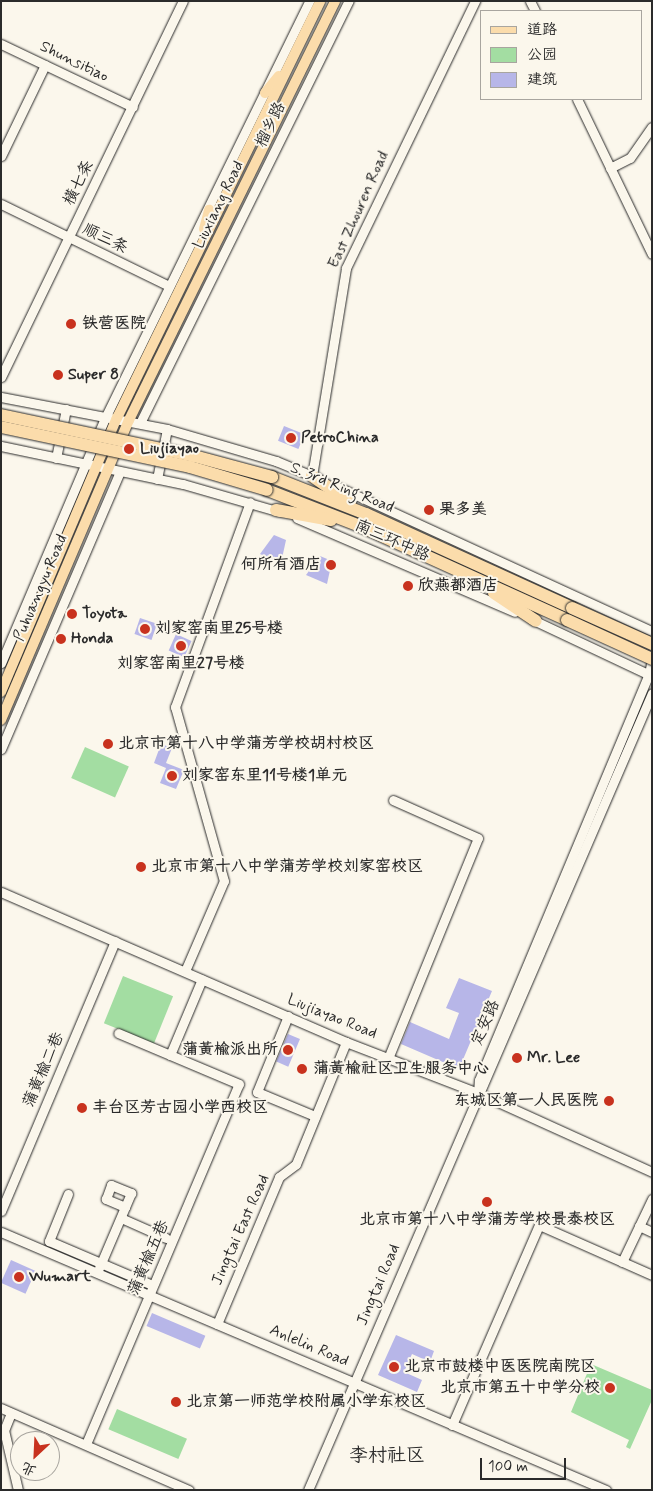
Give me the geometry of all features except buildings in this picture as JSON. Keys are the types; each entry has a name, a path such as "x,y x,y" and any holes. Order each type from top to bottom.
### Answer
{"highway":[{"name":"S. 3rd Ring Road","path":"1,415 194,456 272,477 363,520 461,571 652,658"},
{"name":"S. 3rd Ring Road","path":"1,427 190,467 363,520 572,608 652,644"},
{"path":"312,476 363,520"},
{"path":"276,510 363,520"},
{"path":"461,571 536,621"}],"main road":[{"name":"Liuxiang Road","path":"97,466 111,417 199,250 320,1"},
{"name":"Liuxiang Road","path":"109,468 129,420 335,1"},
{"path":"265,93 290,63"},
{"path":"199,250 209,210"},
{"name":"Puhuangyu Road","path":"1,692 97,466"},
{"name":"Puhuangyu Road","path":"1,720 109,468"}],"street":[{"name":"横七条","path":"1,377 183,1"},
{"name":"榴乡路","path":"1,664 86,464 111,417 169,286 209,210 308,1"},
{"name":"榴乡路","path":"140,422 349,1"},
{"name":"East Zhouren Road","path":"312,476 346,268 475,1"},
{"name":"Shunsitiao","path":"1,44 133,107"},
{"path":"1,156 45,65"},
{"path":"577,100 652,254"},
{"path":"610,168 630,158 652,127"},
{"name":"顺三条","path":"1,204 169,286"},
{"name":"南三环中路","path":"1,397 140,422 312,476 652,631"},
{"path":"56,458 66,409"},
{"path":"157,479 167,429"},
{"name":"南三环中路","path":"1,446 157,479 276,510 339,534 536,621 650,675"},
{"path":"1,749 120,471"},
{"path":"185,972 224,881 174,707 250,502"},
{"path":"599,651 616,615"},
{"name":"定安路","path":"478,1093 478,1080 650,675 652,658"},
{"path":"17,683 31,680"},
{"name":"定安路","path":"478,1093 486,1083 652,693"},
{"path":"389,1056 478,838 393,800"},
{"name":"Liujiayao Road","path":"1,892 346,1042 389,1056 478,1093 652,1172"},
{"name":"蒲黄榆二巷","path":"1,1210 115,941"},
{"path":"118,1033 170,1055 202,979"},
{"path":"288,1016 257,1092 315,1116"},
{"name":"Jingtai East Road","path":"217,1324 279,1177 296,1164 346,1042"},
{"name":"蒲黄榆五巷","path":"86,1444 239,1084 170,1055"},
{"name":"Jingtai Road","path":"308,1490 478,1093"},
{"path":"68,1194 49,1241 150,1284"},
{"path":"622,1262 652,1199"},
{"path":"97,1273 125,1207"},
{"path":"121,1218 166,1238"},
{"path":"452,1425 539,1225 652,1275"},
{"path":"639,1226 652,1232"},
{"name":"Anlelin Road","path":"1,1232 606,1490"},
{"path":"1,1408 189,1490"},
{"path":"12,1413 4,1430 18,1490"}],"green space":[{"path":"85,747 129,767 115,798 71,778"},
{"path":"123,976 173,996 154,1044 104,1023"},
{"path":"591,1364 652,1390 652,1400 630,1449 626,1447 629,1440 571,1412"},
{"path":"117,1409 187,1439 178,1459 108,1429"}],"place":[{"name":"铁营医院","path":"71,324"},
{"name":"Super 8","path":"58,375"},
{"name":"PetroChina","path":"291,438"},
{"name":"Liujiayao","path":"129,449"},
{"name":"果多美","path":"429,510"},
{"name":"何所有酒店","path":"331,565"},
{"name":"欣燕都酒店","path":"408,586"},
{"name":"Toyota","path":"72,614"},
{"name":"刘家窑南里25号楼","path":"145,629"},
{"name":"Honda","path":"61,639"},
{"name":"刘家窑南里27号楼","path":"181,646"},
{"name":"北京市第十八中学蒲芳学校胡村校区","path":"108,744"},
{"name":"刘家窑东里11号楼1单元","path":"172,776"},
{"name":"北京市第十八中学蒲芳学校刘家窑校区","path":"141,867"},
{"name":"蒲黄榆派出所","path":"288,1050"},
{"name":"Mr. Lee","path":"517,1058"},
{"name":"蒲黄榆社区卫生服务中心","path":"302,1069"},
{"name":"东城区第一人民医院","path":"609,1101"},
{"name":"丰台区芳古园小学西校区","path":"82,1108"},
{"name":"北京市第十八中学蒲芳学校景泰校区","path":"487,1202"},
{"name":"Wumart","path":"19,1277"},
{"name":"北京市鼓楼中医医院南院区","path":"394,1367"},
{"name":"北京市第五十中学分校","path":"610,1388"},
{"name":"北京第一师范学校附属小学东校区","path":"176,1402"}],"district":[{"name":"李村社区","path":"387,1456"}]}
